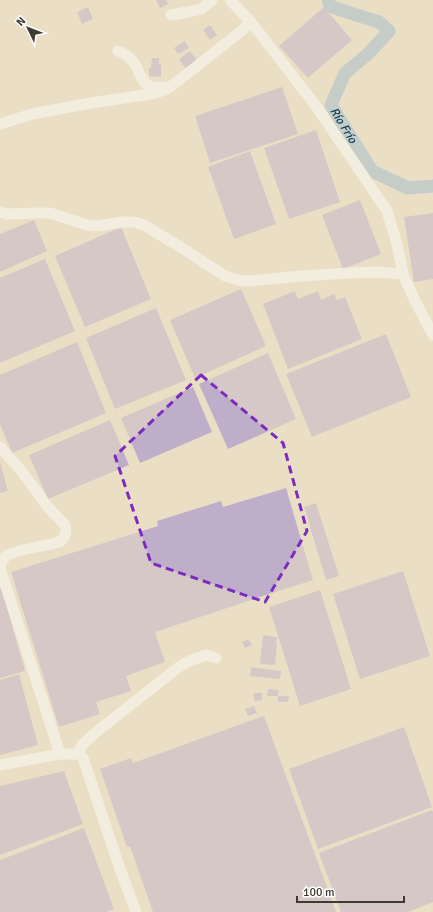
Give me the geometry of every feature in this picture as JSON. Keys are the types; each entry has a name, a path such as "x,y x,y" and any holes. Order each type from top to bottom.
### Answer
{"street":[{"path":"171,15 193,12 201,9 212,0"},
{"path":"230,0 251,22 316,106 387,211 397,244 403,274 433,335"},
{"path":"0,124 32,114 91,102 151,94 162,91 170,87 251,22"},
{"path":"118,51 125,54 132,60 145,84 156,88 170,87"},
{"path":"0,212 6,214 50,213 87,226 134,222 144,225 225,276 238,280 248,281 301,276 376,272 403,274"},
{"path":"0,447 20,469 47,506 65,525 65,536 61,541 12,553 5,557 0,563 0,568 60,754"},
{"path":"78,754 82,745 180,666 206,655 216,658"},
{"path":"0,765 60,754 78,754 83,758 136,912"}],"highlighted area":[{"path":"201,375 283,443 307,531 265,602 151,563 115,456"}],"building":[{"path":"156,0 166,0 168,4 160,8"},
{"path":"88,7 93,19 82,24 77,12"},
{"path":"324,7 352,40 308,78 279,46"},
{"path":"210,25 217,35 210,40 203,30"},
{"path":"185,41 189,48 178,54 174,48"},
{"path":"190,51 198,61 186,69 179,59"},
{"path":"152,58 159,58 159,64 161,64 161,77 149,76 149,68 151,68"},
{"path":"282,87 298,134 210,163 195,116"},
{"path":"316,130 340,202 289,219 264,148"},
{"path":"250,151 276,224 234,239 208,167"},
{"path":"360,200 381,254 343,269 322,215"},
{"path":"433,213 433,279 414,282 404,217"},
{"path":"34,220 47,251 0,272 0,234"},
{"path":"121,227 151,299 85,327 55,256"},
{"path":"45,259 75,331 0,363 0,278"},
{"path":"241,289 266,346 195,378 170,320"},
{"path":"295,291 298,299 318,291 321,300 334,294 337,300 345,297 362,339 288,369 263,304"},
{"path":"156,308 186,380 115,409 86,338"},
{"path":"386,334 411,397 312,437 286,374"},
{"path":"77,342 106,413 12,453 0,424 0,375"},
{"path":"268,353 296,419 228,449 199,384"},
{"path":"193,387 212,432 140,463 121,418"},
{"path":"110,420 129,465 48,499 29,455"},
{"path":"0,462 8,491 0,493"},
{"path":"286,488 313,580 155,632 165,662 126,676 131,691 96,702 100,714 59,727 11,572 158,526 157,521 221,501 223,507"},
{"path":"316,503 339,576 326,580 304,507"},
{"path":"403,571 430,656 360,679 333,594"},
{"path":"0,587 25,671 0,678"},
{"path":"320,590 351,689 300,706 269,607"},
{"path":"263,635 277,637 275,665 260,664"},
{"path":"248,639 252,645 245,648 242,642"},
{"path":"251,667 281,671 280,679 250,676"},
{"path":"19,674 38,745 0,755 0,680"},
{"path":"268,689 279,690 278,696 267,696"},
{"path":"254,693 262,693 262,700 254,701"},
{"path":"278,696 289,696 288,702 278,702"},
{"path":"254,706 257,713 248,716 245,709"},
{"path":"264,716 336,912 153,912 130,846 127,847 100,769 131,758 133,763"},
{"path":"404,727 432,807 318,849 289,769"},
{"path":"64,771 83,824 0,855 0,786"},
{"path":"432,810 433,902 408,912 341,912 319,853"},
{"path":"84,828 114,909 106,912 0,912 0,860"}],"waterway":[{"name":"Río Frío","path":"328,0 330,6 379,22 389,31 368,54 345,73 331,105 372,171 408,188 433,186"}]}
